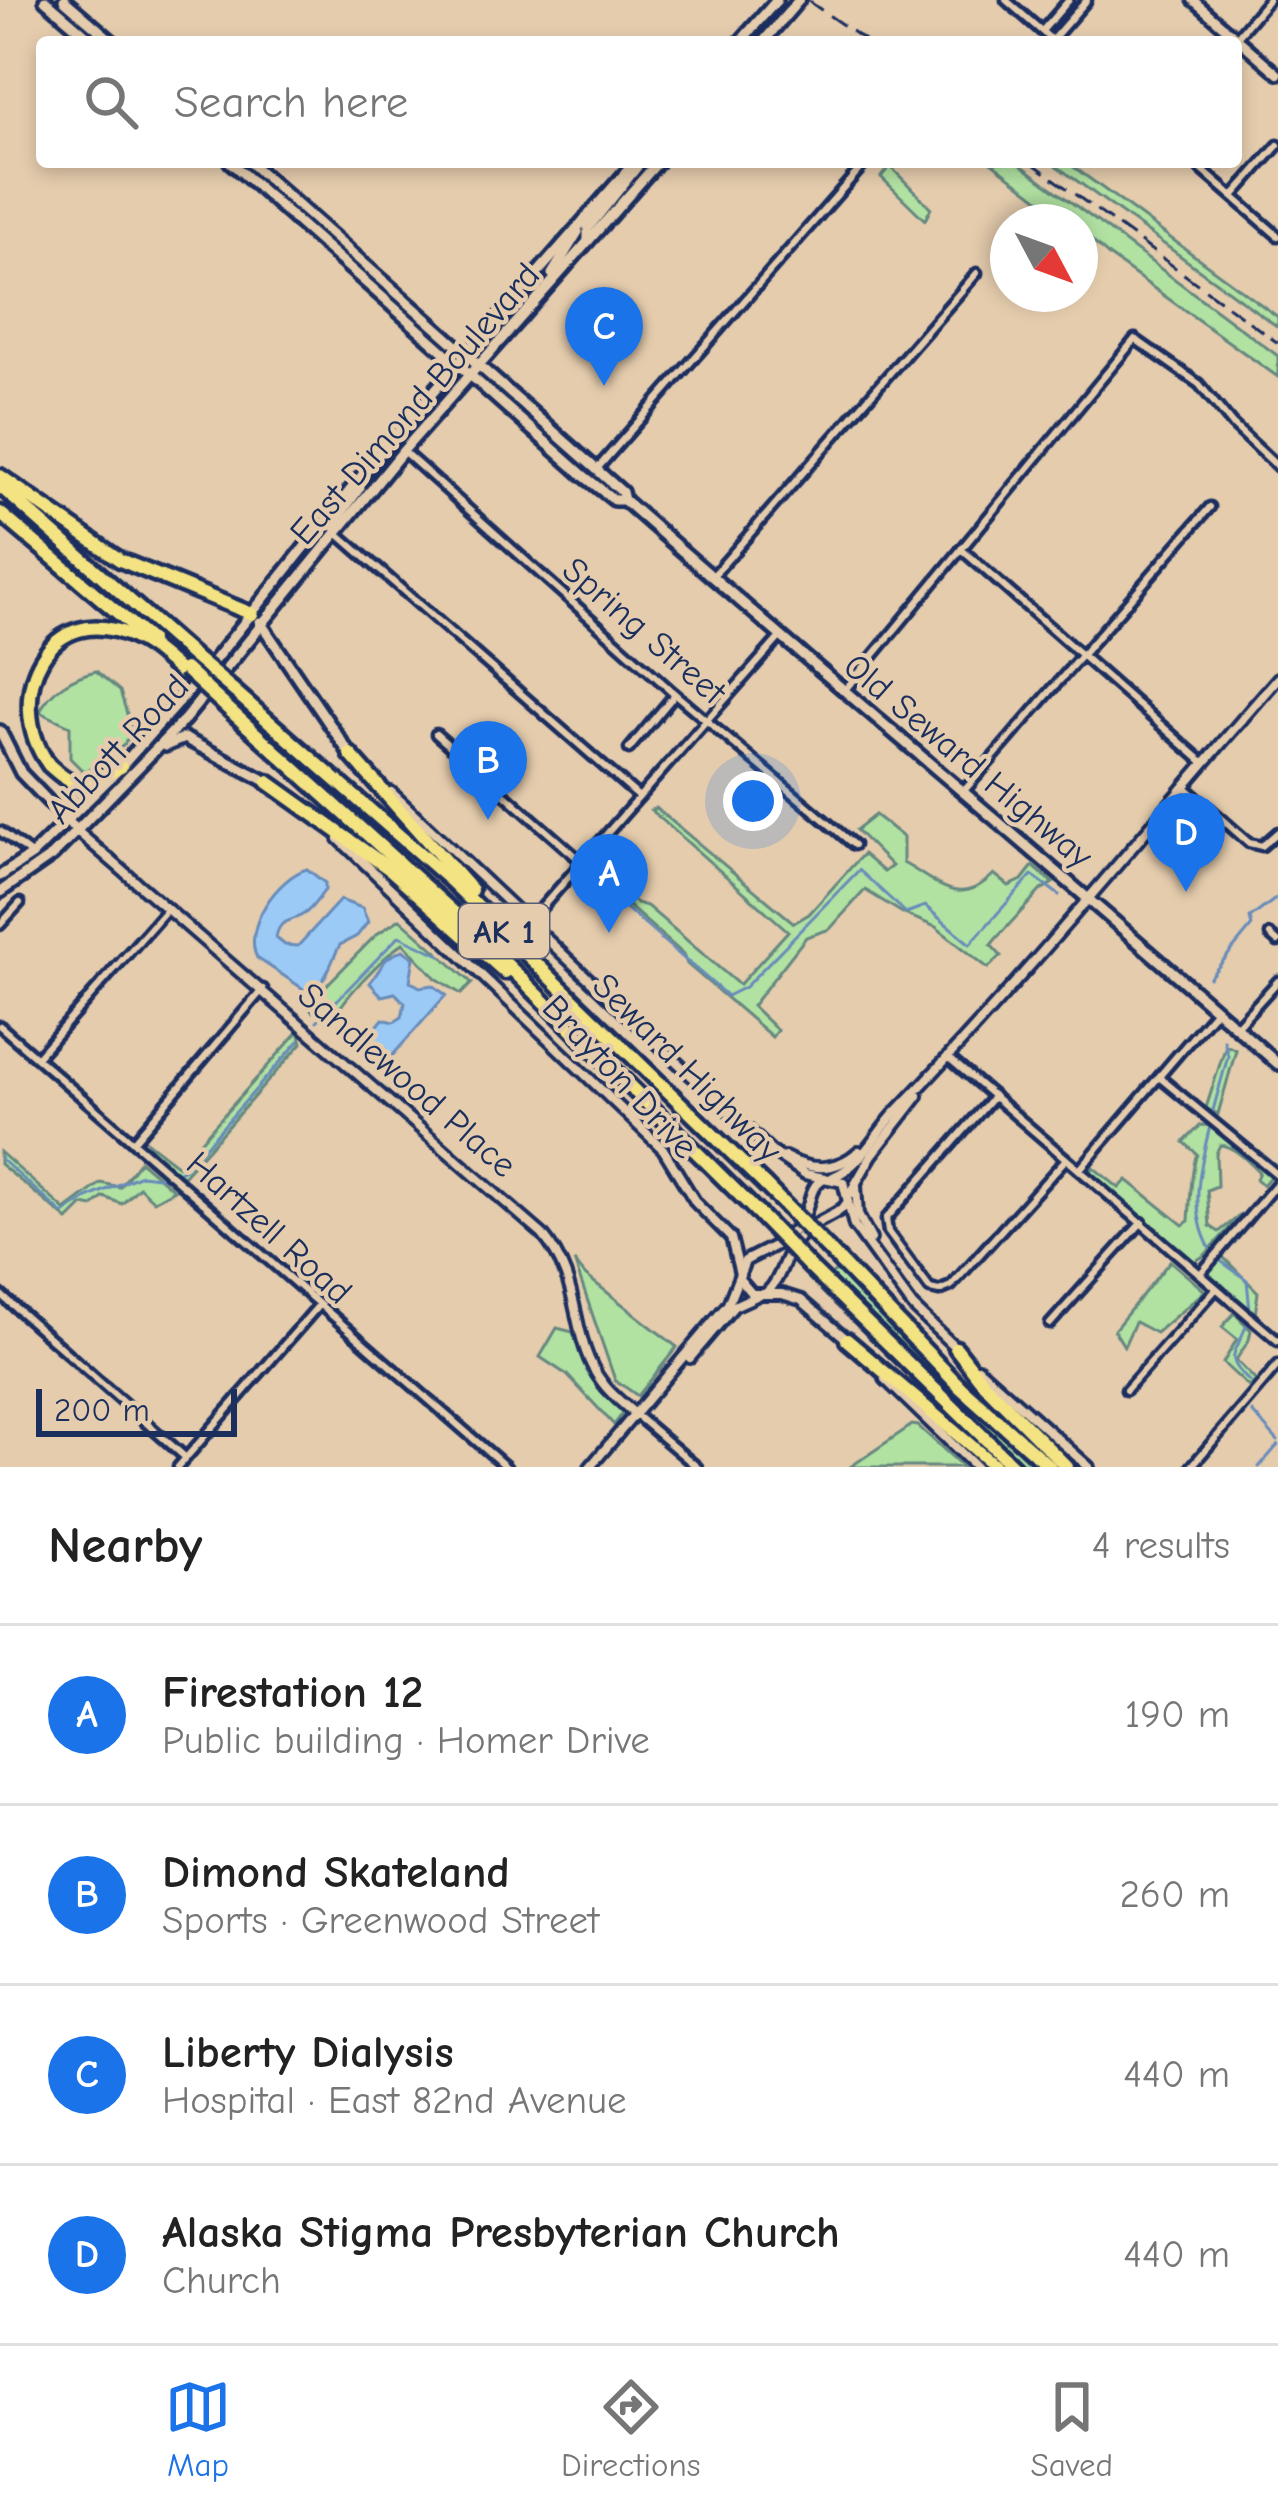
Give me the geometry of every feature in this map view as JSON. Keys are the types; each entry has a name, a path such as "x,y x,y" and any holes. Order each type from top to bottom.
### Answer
{"highway":[{"path":"0,476 120,560 252,614"},
{"name":"Seward Highway","path":"0,486 433,864 765,1185 961,1388 1050,1467"},
{"name":"Seward Highway","path":"0,513 385,847 627,1079 1015,1467"},
{"path":"121,767 82,785 64,778 38,753 26,735 20,712 22,685 32,660 58,637 94,627 134,637 183,671"},
{"path":"350,754 532,957"},
{"path":"268,782 391,869 627,1079"},
{"path":"848,1340 997,1467"},
{"path":"956,1348 984,1384 1067,1467"}],"main road":[{"path":"45,0 87,36"},
{"path":"64,0 106,36"},
{"path":"745,36 777,0"},
{"path":"768,36 800,0"},
{"name":"Old Seward Highway","path":"237,168 473,372 622,492 624,500 780,637 1088,896 1278,1064"},
{"name":"Old Seward Highway","path":"256,168 460,361"},
{"name":"East Dimond Boulevard","path":"204,673 378,456 631,168"},
{"path":"588,242 589,228 634,168"},
{"name":"East Dimond Boulevard","path":"215,683 403,451 653,168"},
{"path":"263,191 310,225 320,225"},
{"path":"529,308 570,250 581,223"},
{"name":"Old Seward Highway","path":"473,372 530,429 614,500 624,500"},
{"path":"530,429 584,467 596,470"},
{"path":"336,532 337,519 378,456"},
{"path":"252,614 350,754"},
{"name":"Abbott Road","path":"0,892 53,855 121,767 204,673"},
{"name":"Abbott Road","path":"0,876 72,827 151,756 215,683"},
{"path":"0,731 21,773 72,827"},
{"name":"Brayton Drive","path":"151,756 184,738 268,782"}],"street":[{"path":"1006,0 1048,36"},
{"path":"1042,31 1069,0"},
{"path":"1057,36 1088,0"},
{"path":"1193,0 1234,36"},
{"path":"1238,36 1268,0"},
{"path":"1242,43 1278,74"},
{"path":"1233,196 1278,145"},
{"path":"596,470 861,168"},
{"path":"1200,168 1278,236"},
{"path":"712,577 977,273"},
{"path":"844,691 1135,339 1199,384 1232,424 1278,467"},
{"name":"Spring Street","path":"403,451 675,694 854,845"},
{"path":"963,792 1210,507"},
{"path":"336,532 639,797"},
{"path":"961,549 1204,763"},
{"path":"530,921 780,637"},
{"path":"763,1144 800,1165 826,1168 849,1160 949,1058 1278,678"},
{"path":"629,748 675,694"},
{"path":"436,734 583,863"},
{"path":"350,754 763,1144 800,1172 845,1184 852,1221 913,1306 1088,1467"},
{"name":"Brayton Drive","path":"268,782 380,877 666,1152 696,1203 730,1236 740,1276"},
{"path":"1184,786 1249,843 1262,846 1278,832"},
{"name":"Sandlewood Place","path":"72,827 542,1234 569,1280 591,1364 602,1383 637,1415"},
{"path":"0,831 32,855"},
{"path":"0,925 20,903"},
{"path":"38,1057 167,909"},
{"path":"1270,935 1278,942"},
{"path":"1236,1027 1278,981"},
{"path":"134,1142 263,989"},
{"path":"1080,1169 1216,1010"},
{"name":"Hartzell Road","path":"0,1026 506,1467"},
{"path":"949,1058 1278,1341"},
{"path":"671,1375 734,1306 776,1283 783,1258 801,1234 818,1220 840,1212 857,1176 937,1070"},
{"path":"1159,1077 1278,1178 1201,1273"},
{"path":"994,1096 886,1219 888,1232 923,1281 939,1291 951,1286 1066,1159"},
{"path":"590,1467 733,1297 748,1258 785,1240 806,1214 814,1184 851,1168 880,1130"},
{"path":"857,1176 858,1215 876,1252"},
{"path":"1050,1324 1142,1222"},
{"path":"740,1276 745,1289 801,1300 976,1467"},
{"path":"1126,1390 1215,1290"},
{"path":"0,1294 186,1458"},
{"path":"178,1467 318,1306"},
{"path":"1194,1466 1278,1365"},
{"path":"637,1415 697,1467"}],"green space":[{"path":"892,168 931,208 925,220 881,177"},
{"path":"999,168 1025,168 1074,204 1046,204"},
{"path":"1059,168 1075,168 1278,317 1278,327"},
{"path":"1098,222 1278,356 1278,377 1098,246"},
{"path":"96,671 120,691 132,730 124,745 82,770 70,758 70,726 40,712 63,685"},
{"path":"656,808 794,923 809,914 863,854 884,872 892,866 856,830 875,815 903,837 903,863 949,889 970,890 994,874 1009,886 1022,880 1033,866 1053,883 991,945 1001,956 988,968 936,927 865,890 830,929 806,937 752,1006 777,1030 772,1037 600,881 603,876 636,903 647,906 739,985 788,931 651,810"},
{"path":"400,919 472,983 461,994 436,978 403,943 365,978 333,1019 313,1012 307,1005 377,934"},
{"path":"299,1031 302,1043 184,1175 177,1176 149,1147 147,1142 178,1166"},
{"path":"1226,1045 1236,1050 1218,1114 1206,1108"},
{"path":"1201,1125 1213,1126 1273,1173 1263,1185 1256,1179 1259,1172 1246,1159 1220,1145 1217,1186 1207,1190 1210,1226 1219,1232 1242,1214 1194,1262 1089,1172 1093,1167 1119,1188 1127,1180 1183,1225 1189,1221 1197,1154 1184,1142"},
{"path":"0,1152 65,1210 101,1183 120,1187 140,1161 174,1190 154,1201 139,1187 122,1204 104,1197 92,1207 83,1205 68,1220 0,1164"},
{"path":"1221,1255 1258,1292 1255,1315 1207,1273"},
{"path":"574,1261 585,1275 677,1347 638,1396 615,1380"},
{"path":"1170,1261 1205,1291 1156,1333 1135,1322 1124,1346 1114,1330"},
{"path":"837,1270 1034,1467 1023,1467 1012,1458 831,1275"},
{"path":"1234,1313 1251,1330 1236,1360 1256,1381 1249,1387 1223,1363 1237,1339 1222,1327"},
{"path":"557,1328 573,1332 594,1375 624,1412 614,1425 567,1375 540,1357"},
{"path":"912,1425 963,1467 850,1467"}],"water":[{"path":"307,869 325,883 325,890 307,912 282,924 276,938 298,946 340,900 362,908 368,922 357,936 340,945 324,978 308,992 257,958 254,946 259,919 274,893"},
{"path":"403,950 414,958 410,981 420,987 433,985 446,995 385,1064 368,1050 367,1039 383,1019 394,1022 402,1017 405,1003 395,993 382,996 370,983 387,958"}],"waterway":[{"path":"589,876 727,996 745,987 859,870 906,913 925,906 970,944 1032,875 1059,895"},
{"path":"1209,978 1252,926 1250,918 1278,897"},
{"path":"317,1021 399,936 440,955"},
{"path":"1212,1114 1228,1056 1224,1040"},
{"path":"177,1173 299,1041"},
{"path":"1210,1126 1198,1204 1211,1250"},
{"path":"0,1158 63,1214 141,1175 166,1178"},
{"path":"1218,1259 1247,1280 1250,1311"},
{"path":"1247,1322 1234,1359 1250,1382"},
{"path":"1252,1412 1278,1441"},
{"path":"1259,1467 1278,1445"}],"railway":[{"path":"807,0 858,36"},
{"path":"1039,168 1278,343"}],"place":[{"name":"Liberty Dialysis","path":"604,386"},
{"name":"Dimond Skateland","path":"488,820"},
{"name":"Alaska Stigma Presbyterian Church","path":"1186,892"},
{"name":"Firestation 12","path":"609,933"}]}
